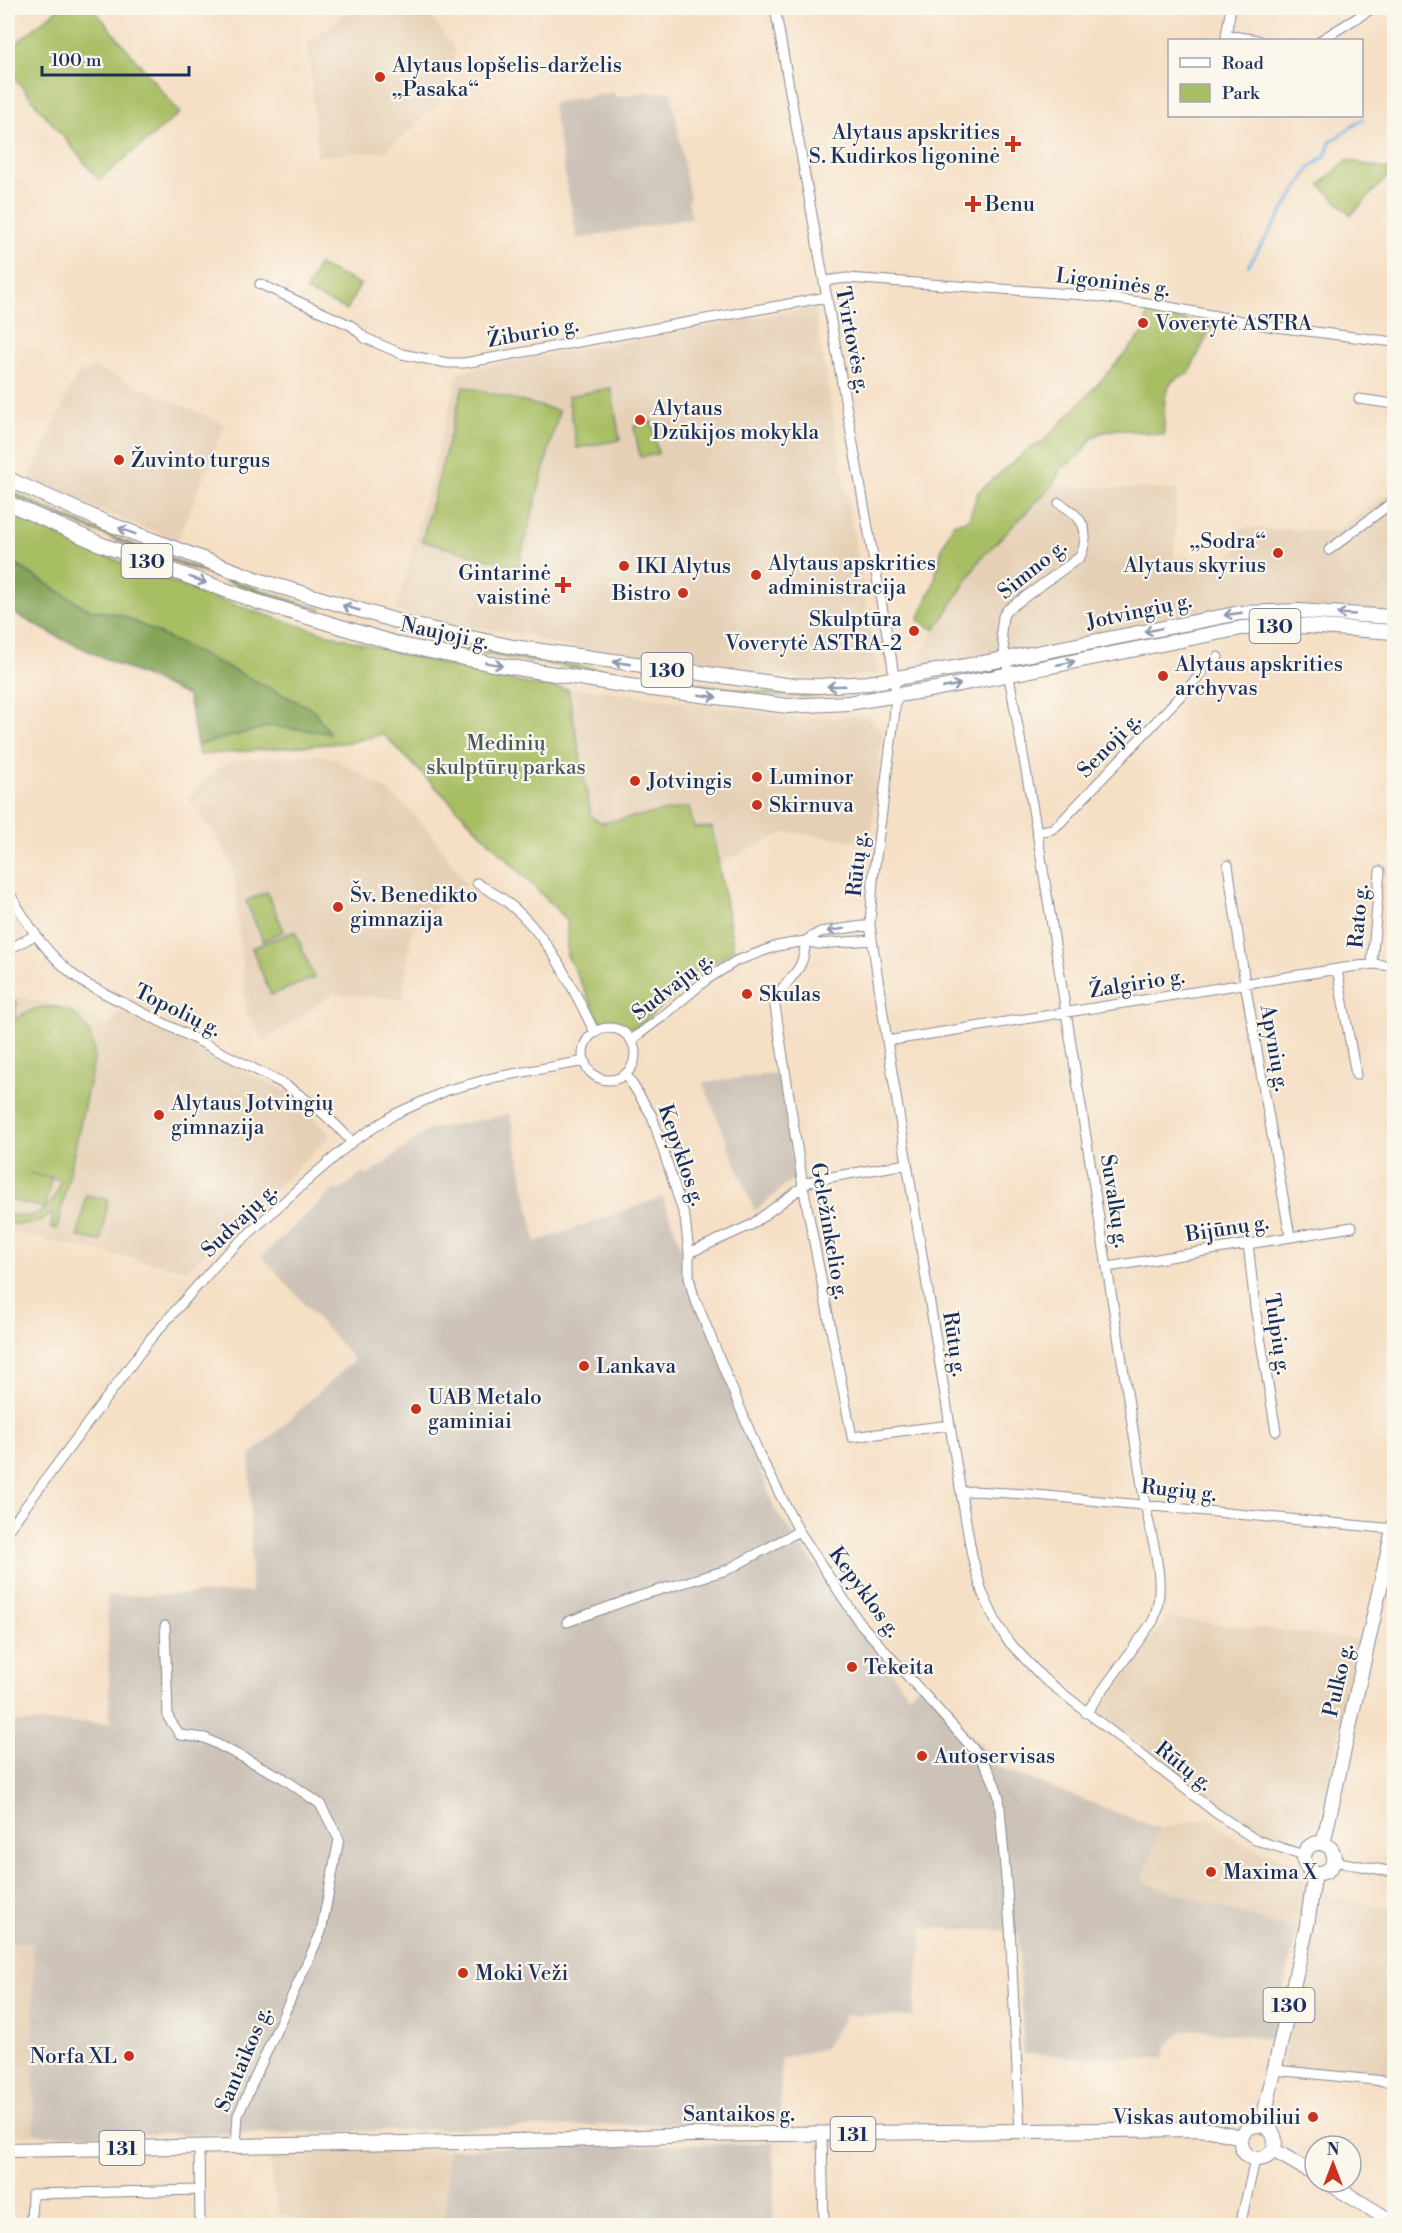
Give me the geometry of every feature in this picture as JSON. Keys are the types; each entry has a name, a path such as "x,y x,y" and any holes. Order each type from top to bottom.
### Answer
{"main road":[{"name":"Naujoji g.","path":"8,479 107,523 264,582 407,624 513,647 786,686 849,686 894,679"},
{"name":"Naujoji g.","path":"8,503 100,544 258,602 401,645 492,664 752,703 818,706 896,696"},
{"name":"Jotvingių g.","path":"894,679 1240,613 1298,611 1395,617"},
{"path":"401,645 407,624"},
{"name":"Jotvingių g.","path":"896,696 1242,628 1305,626 1395,632"},
{"name":"Pulko g.","path":"1323,1844 1394,1527"},
{"path":"1318,1843 1323,1844 1330,1848 1333,1861 1324,1872 1315,1872 1307,1868 1304,1855 1309,1847 1318,1843"},
{"name":"130","path":"1262,2126 1307,1925 1315,1872"},
{"path":"1262,2126 1270,2130 1275,2137 1273,2150 1268,2157 1255,2160 1243,2152 1241,2137 1247,2128 1262,2126"},
{"name":"Santaikos g.","path":"8,2150 567,2140 691,2135 822,2135 1193,2128 1241,2137"},
{"path":"1273,2150 1303,2167"},
{"path":"1347,2194 1395,2223"}],"street":[{"name":"Tvirtovės g.","path":"775,8 894,679"},
{"path":"1231,8 1226,35 1252,39"},
{"path":"1323,39 1372,8"},
{"name":"Ligoninės g.","path":"824,281 847,278 1084,295 1148,303 1268,326 1395,342"},
{"name":"Žiburio g.","path":"260,284 352,326 365,338 402,354 447,363 464,363 827,297"},
{"path":"1359,399 1395,404"},
{"path":"1329,550 1395,501"},
{"name":"Simno g.","path":"1009,675 1001,632 1003,616 1007,610 1073,563 1080,557 1083,550 1085,538 1082,520 1059,503"},
{"name":"Senoji g.","path":"1037,832 1052,829 1060,823 1218,657"},
{"name":"Suvalkų g.","path":"1009,675 1037,832 1145,1504 1161,1585 1158,1609 1144,1635 1086,1713"},
{"name":"Rūtų g.","path":"894,679 896,696 873,880 870,925 886,1041 961,1493 982,1592 997,1624 1024,1659 1043,1678 1216,1813 1256,1840 1304,1855"},
{"name":"Apynių g.","path":"1228,865 1245,983 1290,1236"},
{"name":"Rato g.","path":"1372,964 1380,871"},
{"path":"477,884 508,902 524,917 556,958 595,1033"},
{"name":"Topolių g.","path":"8,891 45,949 84,983 282,1083 308,1099 329,1117 352,1142"},
{"name":"Sudvajų g.","path":"631,1040 720,970 766,950 805,941 820,932 870,925"},
{"path":"8,950 34,935"},
{"name":"Sudvajų g.","path":"805,941 819,944 872,939"},
{"name":"Geležinkelio g.","path":"805,941 803,962 778,994 775,1006 803,1186 852,1437 950,1425"},
{"name":"Žalgirio g.","path":"886,1041 1337,969 1372,964 1395,966"},
{"path":"1337,969 1356,1075"},
{"path":"614,1029 621,1031 631,1040 635,1054 631,1068 626,1074 613,1080 605,1080 592,1073 585,1061 584,1048 595,1033 614,1029"},
{"name":"Sudvajų g.","path":"8,1530 151,1338 223,1257 352,1142 396,1114 448,1090 496,1077 585,1061"},
{"name":"Kepyklos g.","path":"626,1074 652,1116 685,1218 689,1277 693,1294 760,1456 799,1531 859,1622 970,1745 990,1771 995,1784 999,1797 1007,1882 1020,2132"},
{"path":"689,1253 751,1225 803,1186 819,1179 907,1164"},
{"name":"Bijūnų g.","path":"1108,1267 1352,1227"},
{"name":"Tulpių g.","path":"1248,1243 1255,1307 1276,1431"},
{"name":"Rugių g.","path":"961,1493 973,1491 1026,1494 1394,1527"},
{"path":"567,1622 639,1596 727,1570 799,1531"},
{"name":"Santaikos g.","path":"165,1626 168,1717 180,1735 205,1738 275,1773 297,1787 320,1804 339,1839 321,1932 238,2115 236,2145"},
{"path":"1333,1861 1395,1872"},
{"path":"1275,2070 1395,2082"},
{"path":"822,2135 824,2226"},
{"path":"199,2146 200,2226"},
{"path":"1240,2226 1255,2160"},
{"path":"31,2226 32,2194 199,2190"}],"shaded area":[{"name":"Alytaus lopšelis-darželis „Pasaka“","path":"352,8 424,8 456,51 441,102 386,151 318,156 308,44"},
{"path":"650,91 651,94 671,91 692,218 577,239 552,103 614,92 615,98"},
{"path":"814,307 878,674 831,680 755,675 560,646 525,635 482,628 454,627 396,611 459,371"},
{"path":"94,367 225,424 177,541 29,480 76,376"},
{"path":"1052,486 1177,490 1174,557 1225,560 1237,548 1238,528 1336,531 1394,489 1394,613 1300,607 913,669 940,621 981,558"},
{"path":"568,689 602,690 803,719 869,717 882,735 871,835 866,842 787,832 718,864 712,827 694,828 625,819 601,823 591,816"},
{"name":"Šv. Benedikto gimnazija","path":"320,755 336,759 379,785 404,805 431,834 466,884 412,929 403,999 332,994 264,1041 246,1011 233,866 215,835 187,798 224,764 240,760"},
{"name":"Alytaus Jotvingių gimnazija","path":"15,997 83,1010 108,1025 121,1012 292,1094 331,1136 187,1270 8,1232 8,1000"},
{"path":"779,1073 795,1177 755,1211 703,1083"},
{"path":"510,1114 536,1242 663,1197 774,1508 908,1695 921,1684 984,1749 993,1765 1160,1829 1142,1882 1297,1931 1272,2040 1193,2029 1181,2032 1167,2045 1164,2058 1064,2058 1063,2055 1024,2054 1018,1931 923,1928 913,2017 845,2015 825,2048 781,2058 780,2121 271,2133 34,2135 33,1943 8,1942 8,1722 110,1723 107,1596 251,1592 250,1456 354,1360 262,1256 336,1188 339,1191 364,1172 368,1176 428,1130"},
{"path":"1166,1618 1360,1640 1320,1822 1311,1840 1300,1843 1290,1842 1251,1825 1198,1788 1099,1712"},
{"path":"1209,1817 1240,1842 1300,1865 1306,1880 1297,1931 1142,1882 1160,1829"},
{"path":"1322,1893 1394,1910 1394,2078 1281,2070"},
{"path":"8,1942 33,1943 34,2135 8,2136"},
{"path":"774,2143 773,2225 442,2225 445,2221 448,2149"},
{"path":"448,2149 445,2221 442,2226 309,2225 278,2212 267,2152"}],"green space":[{"path":"59,8 93,8 180,113 99,180 8,70 8,50"},
{"path":"1347,160 1393,171 1351,215 1320,185"},
{"path":"318,265 360,284 347,310 306,291"},
{"path":"1147,313 1212,326 1188,374 1178,377 1167,389 1164,405 1164,435 1118,429 1100,433 1092,438 1082,453 1060,470 1052,486 981,558 935,630 918,620 934,583 942,548 953,524 969,519 978,492 1029,449 1043,442 1097,385 1145,331"},
{"path":"463,386 559,411 518,567 422,541"},
{"path":"611,388 620,440 577,448 568,396"},
{"path":"652,422 658,454 640,457 634,426"},
{"path":"8,490 123,541 323,610 256,592 145,551 53,514 8,493"},
{"name":"Medinių skulptūrų parkas","path":"8,513 166,580 328,634 487,675 568,689 591,816 601,823 689,807 694,828 712,827 734,950 702,970 635,1028 600,1021 567,955 567,920 383,734 351,742 199,755 197,745 271,726 329,732 314,710 121,615 88,609 8,560"},
{"path":"8,560 88,609 121,615 314,710 329,733 271,726 197,745 188,696 58,637 8,610"},
{"path":"443,643 538,660 704,684 774,693 821,696 784,697 701,688 475,653 442,646"},
{"path":"267,892 284,931 263,941 246,901"},
{"path":"295,931 314,978 271,995 252,948"},
{"path":"9,1001 17,1003 14,1020 28,1011 43,1007 69,1012 80,1019 88,1030 93,1044 94,1061 57,1229 51,1228 53,1213 31,1223 8,1223 8,1214 28,1216 43,1211 54,1199 61,1180 29,1173 51,1178 45,1208 8,1200"},
{"path":"86,1195 108,1199 101,1241 78,1237"}],"waterway":[{"path":"1248,266 1310,168 1325,156 1330,142 1363,119"}],"place":[{"name":"Alytaus lopšelis-darželis „Pasaka“","path":"380,77"},
{"name":"Alytaus apskrities S. Kudirkos ligoninė","path":"1013,144"},
{"name":"Benu","path":"973,204"},
{"name":"Voverytė ASTRA","path":"1143,323"},
{"name":"Alytaus Dzūkijos mokykla","path":"640,420"},
{"name":"Žuvinto turgus","path":"119,460"},
{"name":"„Sodra“ Alytaus skyrius","path":"1278,553"},
{"name":"IKI Alytus","path":"624,566"},
{"name":"Alytaus apskrities administracija","path":"756,575"},
{"name":"Gintarinė vaistinė","path":"563,585"},
{"name":"Bistro","path":"683,593"},
{"name":"Skulptūra Voverytė ASTRA-2","path":"914,631"},
{"name":"Alytaus apskrities archyvas","path":"1163,676"},
{"name":"Luminor","path":"757,777"},
{"name":"Jotvingis","path":"635,781"},
{"name":"Skirnuva","path":"757,805"},
{"name":"Šv. Benedikto gimnazija","path":"338,907"},
{"name":"Skulas","path":"747,994"},
{"name":"Alytaus Jotvingių gimnazija","path":"159,1115"},
{"name":"Lankava","path":"584,1366"},
{"name":"UAB Metalo gaminiai","path":"416,1409"},
{"name":"Tekeita","path":"852,1667"},
{"name":"Autoservisas","path":"922,1756"},
{"name":"Maxima X","path":"1211,1872"},
{"name":"Moki Veži","path":"463,1973"},
{"name":"Norfa XL","path":"129,2056"},
{"name":"Viskas automobiliui","path":"1313,2117"}]}
